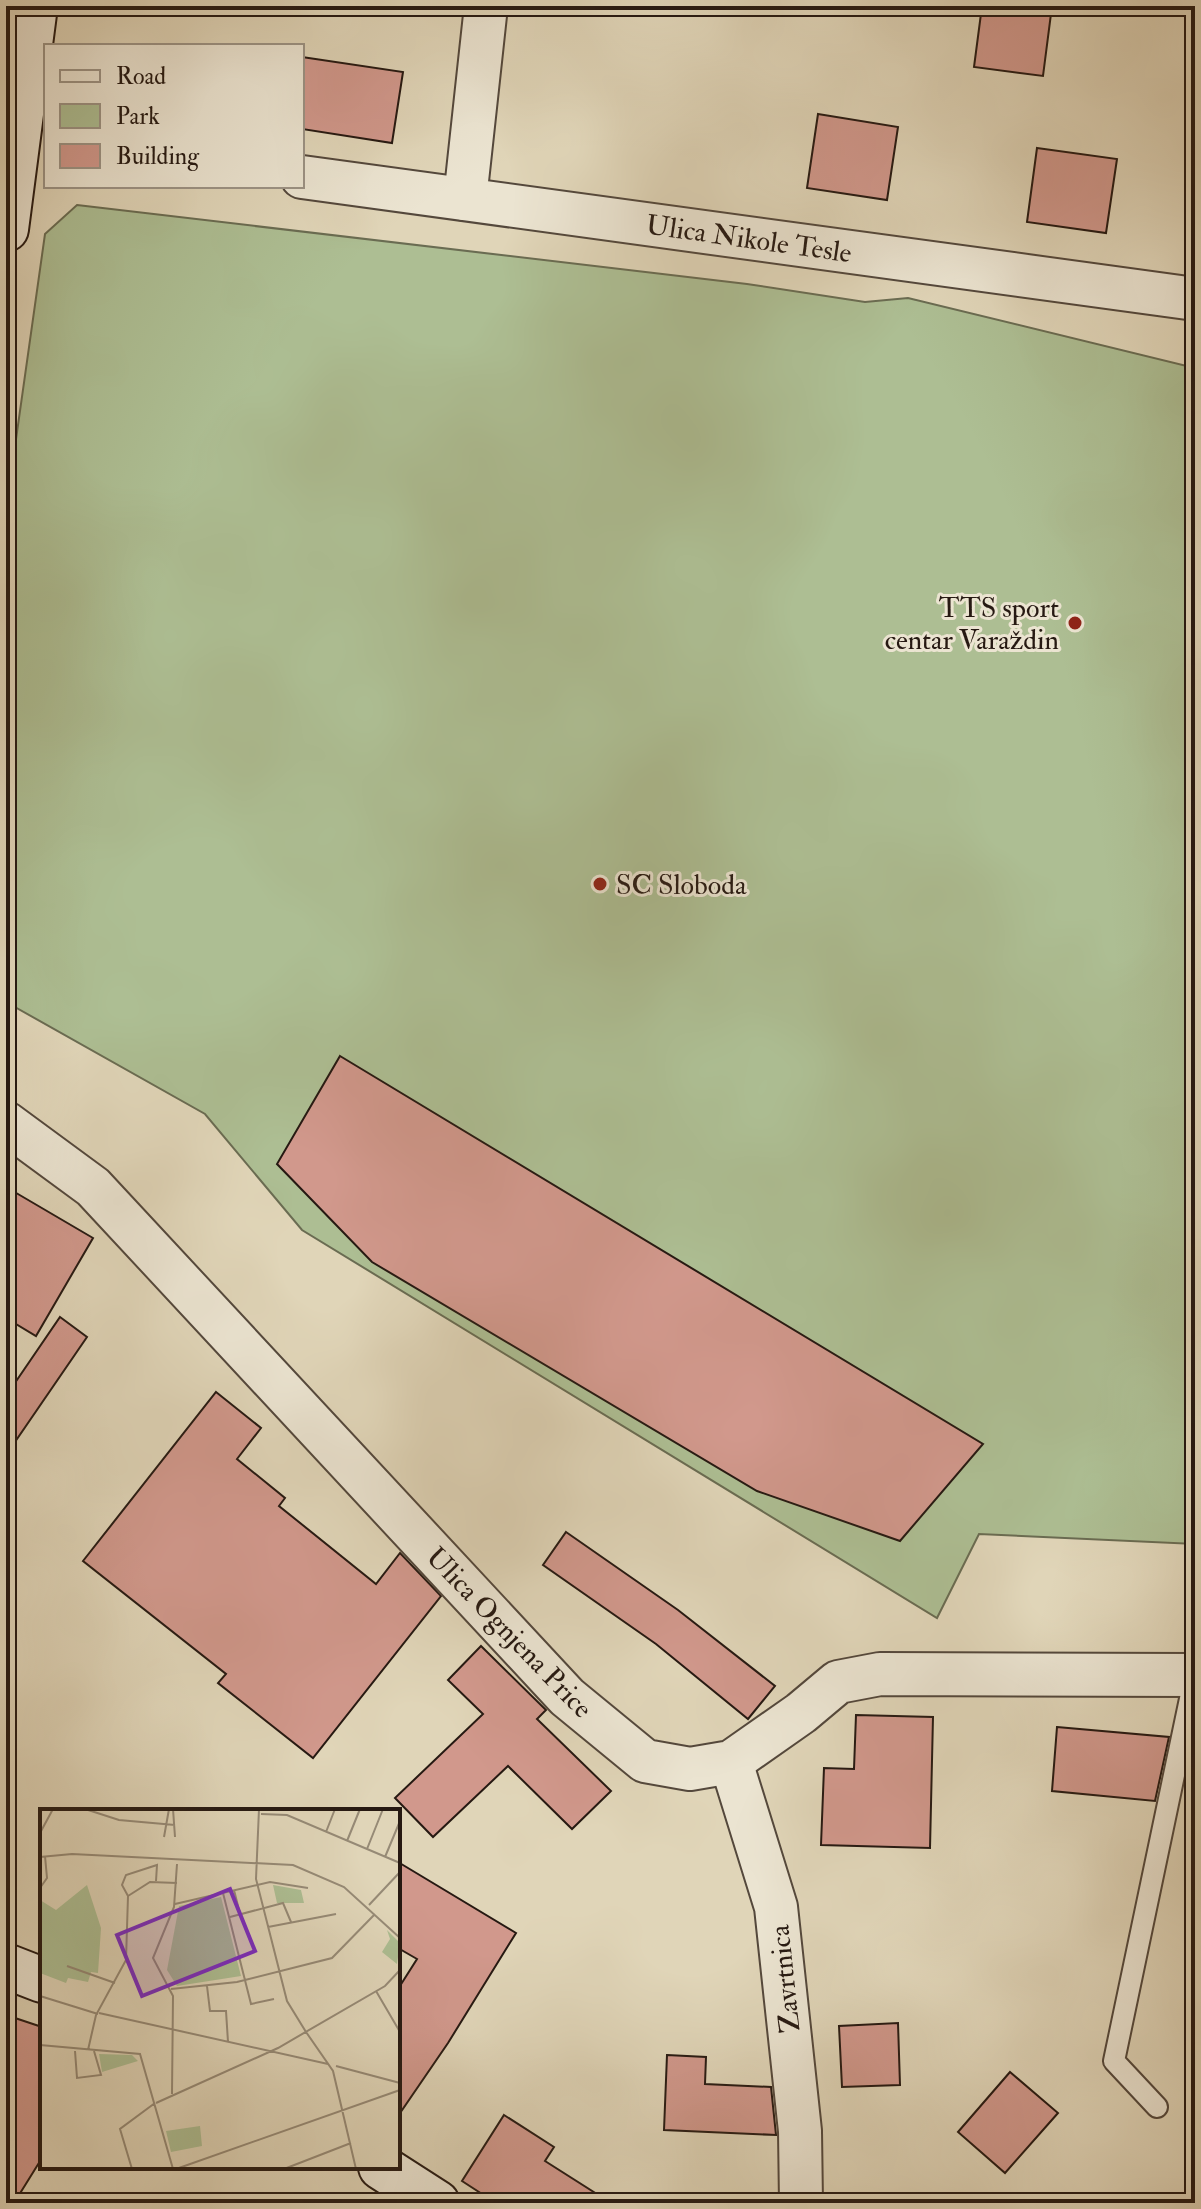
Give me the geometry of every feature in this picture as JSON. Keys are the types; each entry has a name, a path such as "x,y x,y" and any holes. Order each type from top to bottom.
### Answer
{"street":[{"path":"6,229 32,141 35,6"},
{"path":"465,199 483,6"},
{"name":"Ulica Nikole Tesle","path":"304,177 1195,299"},
{"name":"Ulica Ognjena Price","path":"6,1123 93,1187 567,1697 645,1761 690,1769 731,1762 801,1713 838,1682 880,1674 1195,1675"},
{"name":"Zavrtnica","path":"731,1762 776,1907 800,2131 801,2203"},
{"path":"6,1966 40,1979"},
{"path":"384,2169 437,2203"}],"lane":[{"path":"1157,2107 1114,2061 1195,1675"}],"green space":[{"name":"SC Sloboda","path":"77,205 747,284 865,302 908,298 1195,368 1195,1544 979,1534 937,1618 302,1230 205,1114 6,1002 6,510 45,234"}],"building":[{"path":"982,6 1052,6 1043,76 974,67"},
{"path":"304,57 403,72 392,143 304,129"},
{"path":"818,114 898,127 887,200 807,188"},
{"path":"1037,148 1117,159 1106,233 1027,222"},
{"path":"340,1056 983,1444 900,1541 757,1491 372,1262 277,1164"},
{"path":"6,1187 93,1238 36,1336 6,1318"},
{"path":"60,1317 87,1337 6,1455 6,1396"},
{"path":"216,1392 261,1428 237,1459 285,1498 279,1506 376,1584 400,1553 441,1596 313,1758 218,1683 226,1674 83,1561"},
{"path":"566,1532 678,1610 775,1686 748,1719 656,1644 543,1565"},
{"path":"481,1646 546,1710 537,1719 611,1791 572,1829 508,1766 433,1837 395,1798 483,1714 448,1680"},
{"path":"856,1715 933,1717 930,1848 821,1845 824,1768 854,1769"},
{"path":"1057,1727 1169,1737 1155,1801 1052,1791"},
{"path":"400,1863 516,1933 448,2043 400,2113 400,1986 417,1959 400,1949"},
{"path":"6,2015 40,2026 40,2161 14,2203 6,2203"},
{"path":"898,2023 900,2085 842,2087 839,2026"},
{"path":"667,2055 706,2057 705,2084 771,2087 776,2135 664,2130"},
{"path":"1010,2072 1058,2113 1005,2173 958,2132"},
{"path":"504,2115 554,2147 545,2161 611,2203 496,2203 462,2181"}],"place":[{"name":"TTS sport centar Varaždin","path":"1075,623"},
{"name":"SC Sloboda","path":"600,884"}]}
